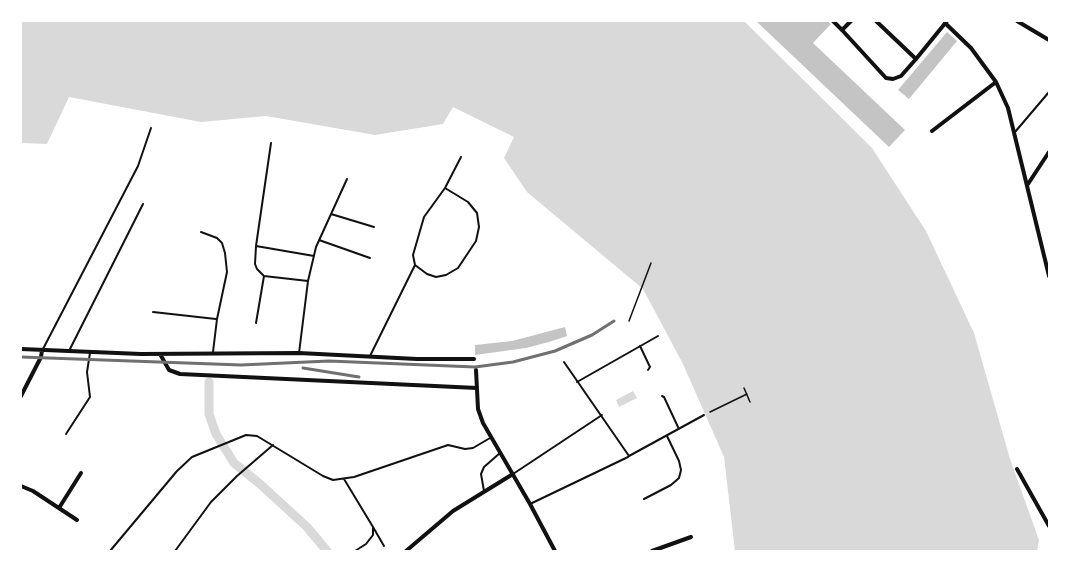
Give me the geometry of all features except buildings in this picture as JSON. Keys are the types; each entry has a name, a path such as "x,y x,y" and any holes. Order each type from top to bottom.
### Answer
{"street":[{"path":"832,21 886,78 893,79 901,76 946,22 970,48 996,82 1008,108 1049,276"},
{"path":"842,30 851,21"},
{"path":"876,21 916,59"},
{"path":"1017,21 1049,40"},
{"path":"932,130 996,82"},
{"path":"1028,185 1049,152"},
{"path":"21,349 160,354 299,353 417,359 474,359"},
{"path":"21,396 41,357 42,350"},
{"path":"160,354 169,370 180,374 477,388"},
{"path":"477,370 477,409 490,438 513,474 555,551"},
{"path":"1017,469 1049,526"},
{"path":"59,508 81,473"},
{"path":"408,550 453,511 513,474"},
{"path":"21,486 33,491 77,520"},
{"path":"652,551 691,537"}],"lane":[{"path":"1015,132 1049,92"},
{"path":"42,350 138,166 151,128"},
{"path":"271,143 255,264 264,276 308,281"},
{"path":"370,356 415,265 413,255 424,217 445,188 461,158"},
{"path":"299,353 308,281 318,240 347,179"},
{"path":"415,265 427,274 436,277 446,275 458,268 476,241 479,227 477,213 468,202 445,188"},
{"path":"69,351 143,204"},
{"path":"330,214 374,227"},
{"path":"201,232 217,238 222,243 227,272 216,319 213,353"},
{"path":"318,240 370,258"},
{"path":"256,246 314,256"},
{"path":"256,323 264,276"},
{"path":"153,312 216,319"},
{"path":"577,382 658,336"},
{"path":"640,346 650,367 648,370"},
{"path":"66,434 90,397 87,372 90,352"},
{"path":"564,362 629,456"},
{"path":"662,396 679,428"},
{"path":"513,474 602,415"},
{"path":"530,504 629,456 704,415"},
{"path":"110,551 177,471 192,458 246,435 257,436 333,480 344,479 448,444 465,449 473,448 490,438"},
{"path":"644,499 679,478 681,470 679,461 667,436"},
{"path":"175,551 211,502 273,445"},
{"path":"484,491 481,474 484,467 500,453"},
{"path":"344,479 384,546"},
{"path":"355,551 366,544 373,535 373,527"}],"path":[{"path":"629,321 651,263"},
{"path":"744,388 750,402"},
{"path":"704,415 747,394"}],"shaded area":[{"path":"21,21 744,21 872,148 926,231 974,333 1010,459 1039,540 1037,551 735,551 724,457 683,364 643,289 527,192 504,158 514,137 453,107 443,124 375,135 266,116 201,122 69,97 47,144 21,143"},
{"path":"633,391 637,398 619,407 616,400"}],"waterway":[{"path":"209,382 209,414 216,434 234,463 307,527 327,551"}],"railway":[{"path":"21,357 241,365 329,361 475,367 513,362 555,351 592,335 614,321"},
{"path":"303,368 359,377"}]}
